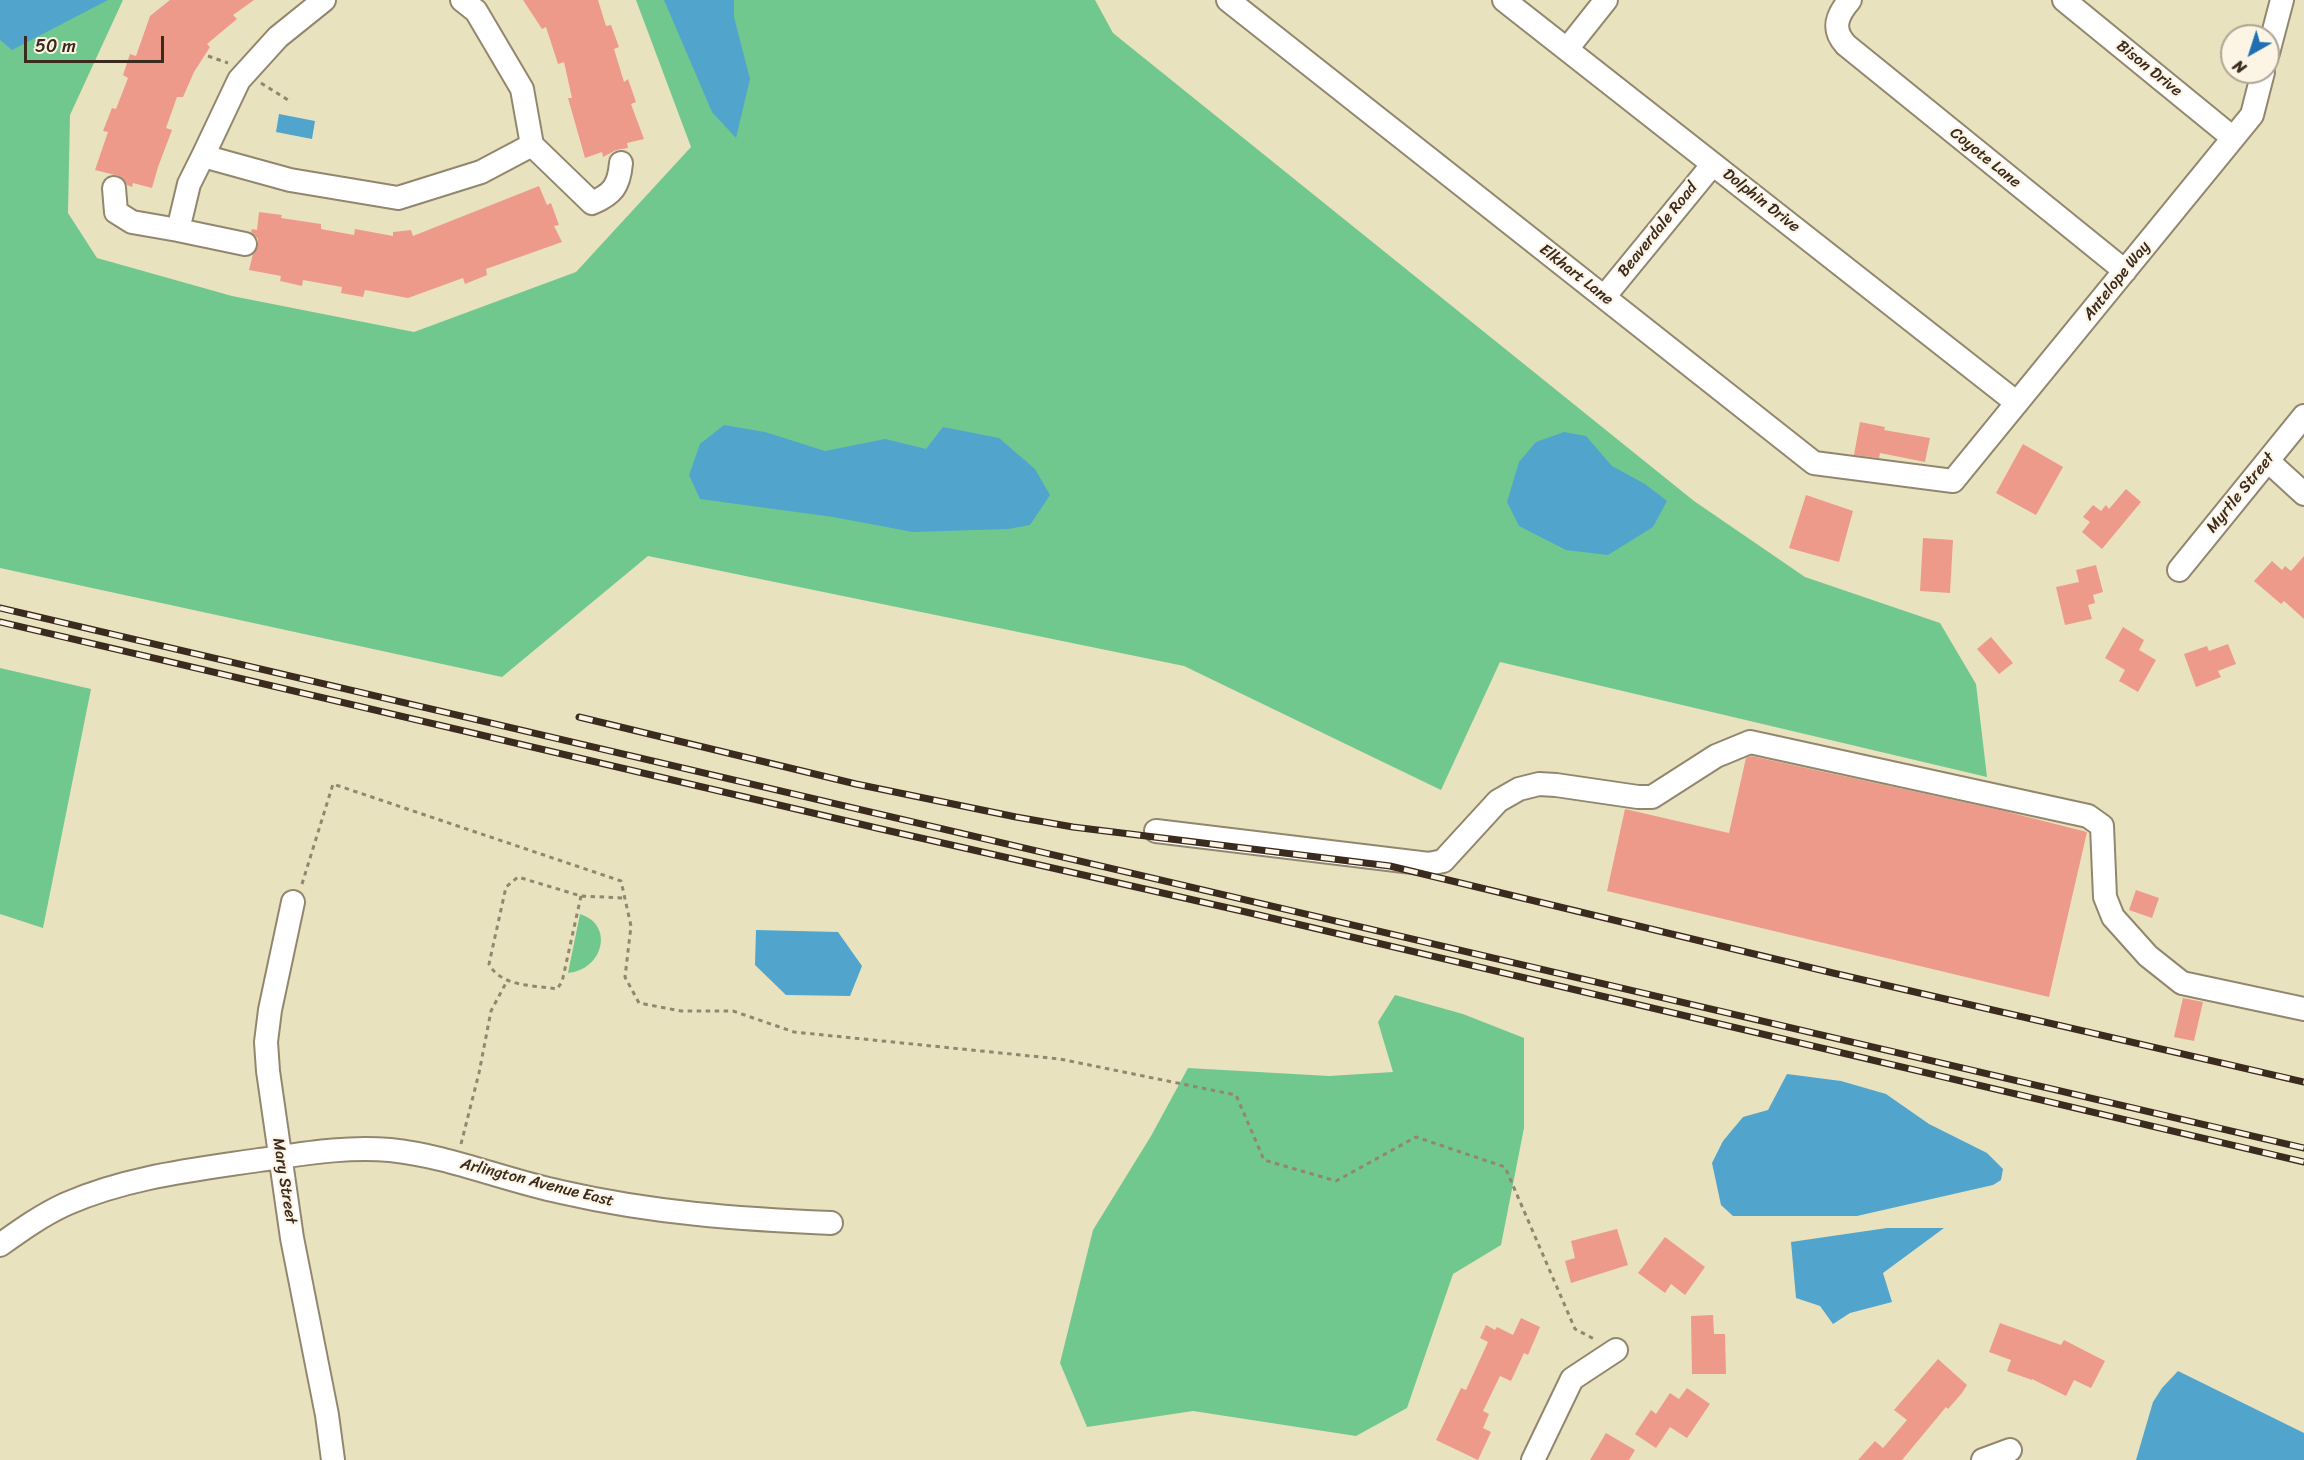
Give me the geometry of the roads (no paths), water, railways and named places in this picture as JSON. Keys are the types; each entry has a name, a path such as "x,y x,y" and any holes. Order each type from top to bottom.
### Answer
{"street":[{"path":"178,230 189,184 239,80 278,37 324,0"},
{"path":"462,0 476,11 522,89 532,145 592,202 606,197 620,180 621,163"},
{"name":"Elkhart Lane","path":"1228,0 1814,463 1953,481"},
{"name":"Dolphin Drive","path":"1504,0 2017,402"},
{"path":"1567,49 1606,0"},
{"name":"Coyote Lane","path":"1850,0 1837,19 1840,39 1846,45 2125,271"},
{"name":"Bison Drive","path":"2064,0 2233,138"},
{"path":"2276,24 2282,0"},
{"name":"Antelope Way","path":"1953,481 2252,115 2260,84"},
{"path":"203,156 290,180 398,198 481,172 532,145"},
{"name":"Beaverdale Road","path":"1604,297 1713,164"},
{"path":"114,188 116,212 132,222 245,244"},
{"name":"Myrtle Street","path":"2179,570 2304,416"},
{"path":"2268,461 2304,494"},
{"path":"1156,831 1429,864 1443,861 1498,801 1519,789 1539,784 1638,797 1652,796 1716,756 1750,742 2088,816 2102,826 2104,833 2103,880 2105,897 2113,917 2148,956 2182,982 2304,1009"},
{"name":"Mary Street","path":"294,902 270,1010 266,1042 267,1071 296,1261 327,1415 333,1460"},
{"name":"Arlington Avenue East","path":"0,1245 30,1224 64,1205 105,1189 167,1174 347,1149 423,1154 559,1192 682,1214 831,1222"},
{"path":"1533,1460 1572,1379 1617,1350"},
{"path":"1983,1460 2010,1450"}],"water":[{"path":"0,0 108,0 12,50 0,40"},
{"path":"664,0 734,0 734,17 750,79 736,138 712,112"},
{"path":"279,114 315,121 312,139 276,132"},
{"path":"724,425 765,432 825,451 885,439 926,449 943,427 999,438 1035,469 1050,495 1030,525 1008,529 913,532 833,517 700,499 689,475 700,444"},
{"path":"1564,432 1586,436 1612,466 1645,484 1667,501 1653,527 1608,555 1566,550 1519,526 1507,502 1519,462 1536,442"},
{"path":"756,930 838,932 862,966 850,996 786,995 755,965"},
{"path":"1787,1074 1841,1081 1886,1094 1929,1124 1987,1153 2003,1169 2001,1180 1993,1185 1857,1216 1733,1216 1721,1205 1712,1163 1723,1141 1743,1117 1768,1110"},
{"path":"1887,1228 1944,1228 1883,1273 1892,1302 1850,1313 1833,1324 1820,1306 1796,1298 1791,1242"},
{"path":"2178,1371 2304,1433 2304,1460 2136,1460 2153,1402"}],"railway":[{"path":"0,608 2304,1148"},
{"path":"0,622 881,829 1246,912 2304,1162"},
{"path":"579,717 856,784 1016,817 1073,827 1390,866 1833,973 2304,1082"}]}
